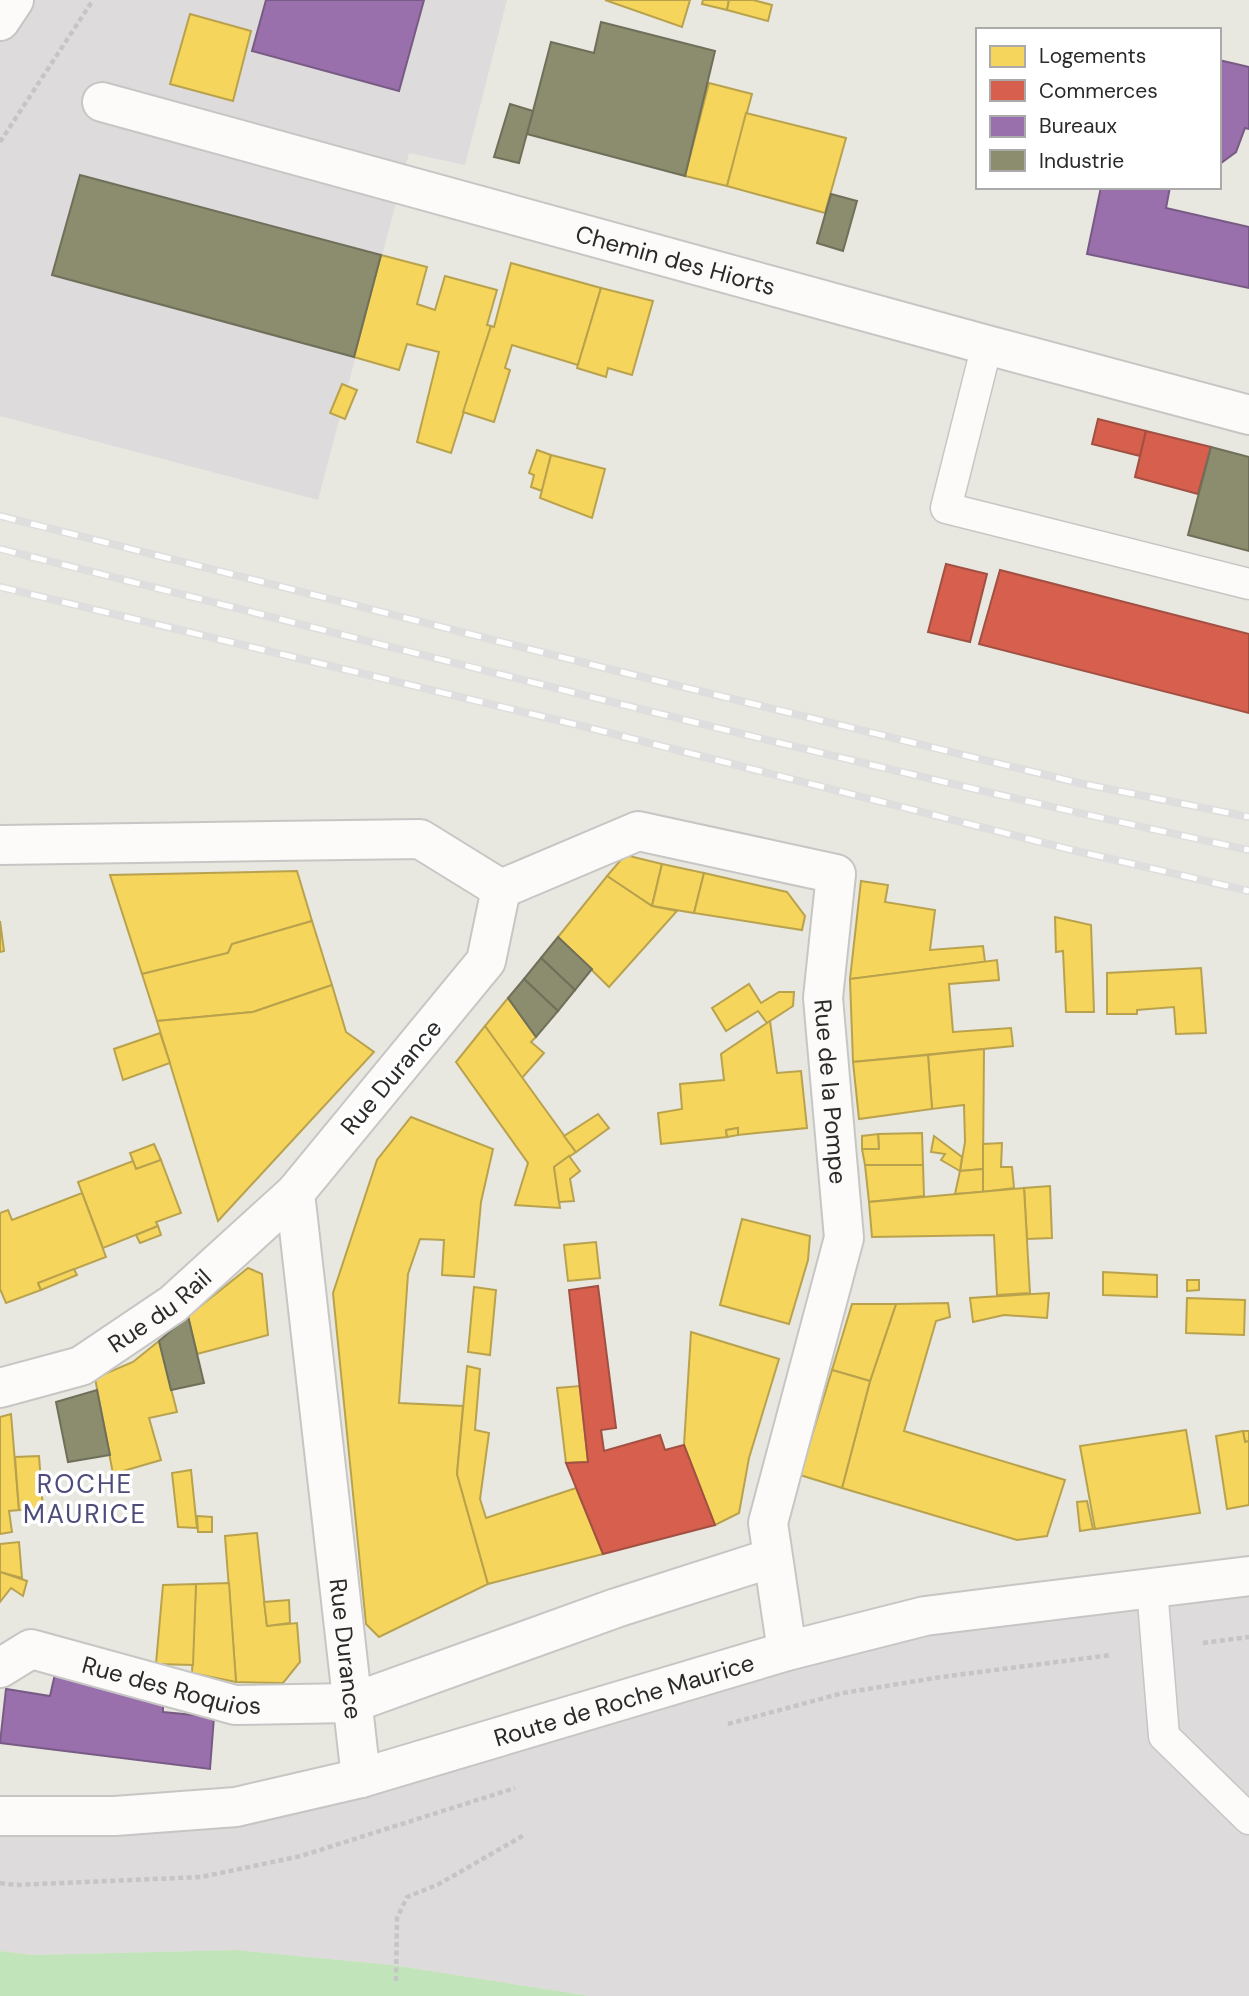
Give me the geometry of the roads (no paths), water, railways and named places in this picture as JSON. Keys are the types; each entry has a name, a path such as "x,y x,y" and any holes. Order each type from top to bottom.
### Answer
{"street":[{"path":"0,21 14,0"},
{"name":"Chemin des Hiorts","path":"102,102 1249,415"},
{"name":"Rue de la Pompe","path":"501,889 638,831 836,874 823,998 844,1238 768,1523 787,1651"},
{"path":"0,845 420,839 501,889"},
{"name":"Rue Durance","path":"361,1778 295,1192 486,961 501,889"},
{"name":"Rue du Rail","path":"0,1388 81,1366 173,1304 295,1192"},
{"name":"Rue des Roquios","path":"0,1668 32,1649 235,1705 352,1703 616,1608 772,1558"},
{"name":"Route de Roche Maurice","path":"0,1816 115,1816 236,1807 361,1778 787,1651 925,1616 1249,1576"}],"lane":[{"path":"986,345 946,508 1249,584"},
{"path":"1152,1588 1164,1736 1249,1819"}],"railway":[{"path":"0,516 601,667 1079,783 1249,817"},
{"path":"0,549 779,743 1249,850"},
{"path":"0,587 586,727 1068,849 1249,891"}],"district":[{"name":"ROCHE MAURICE","path":"85,1499"}]}
